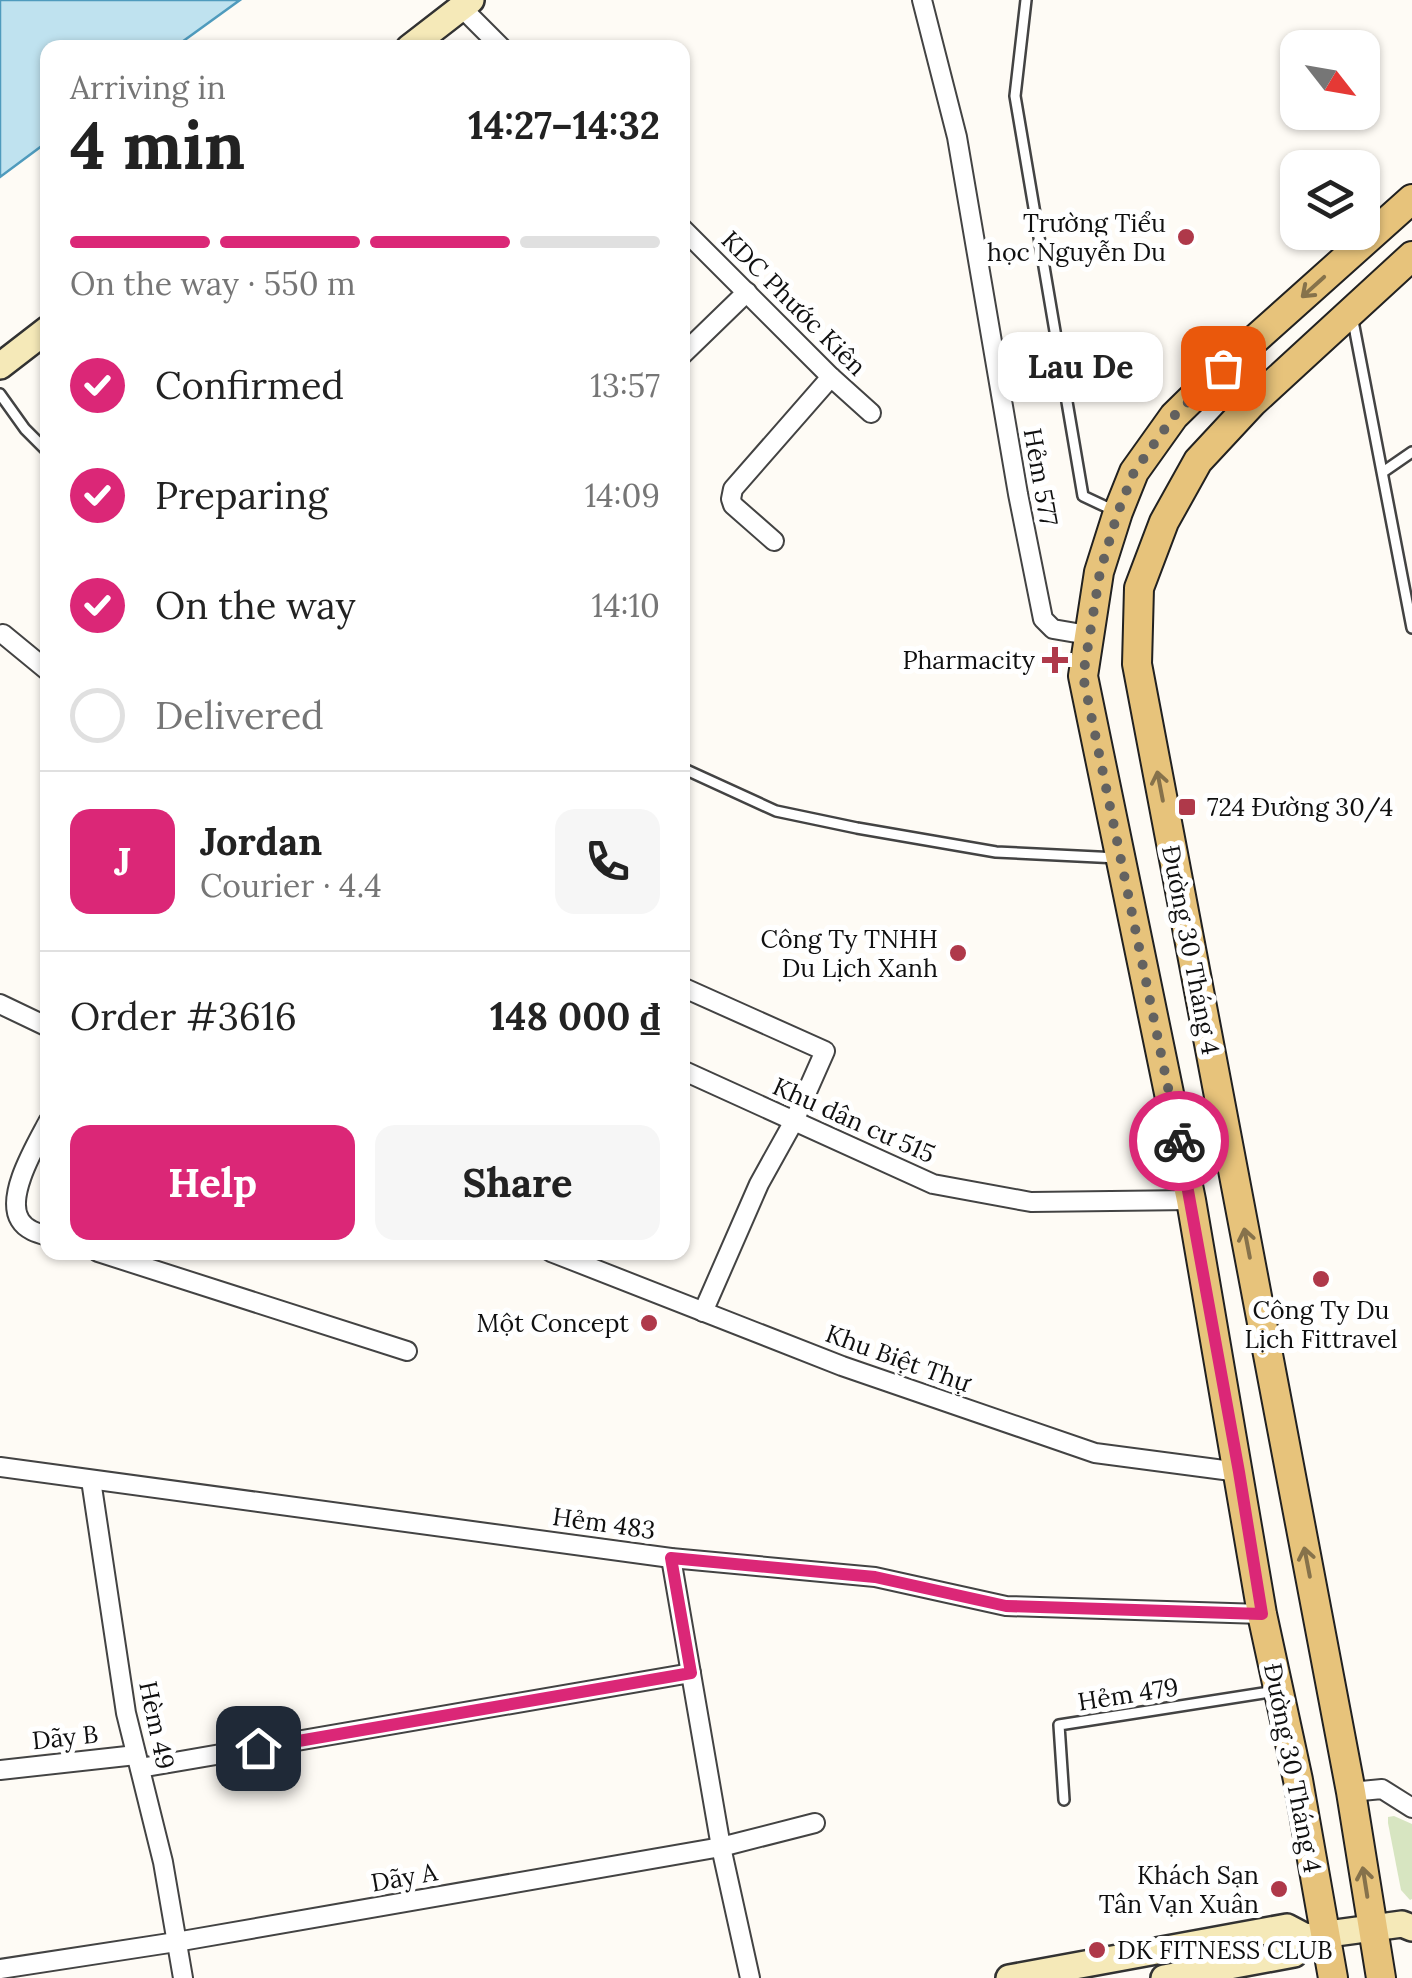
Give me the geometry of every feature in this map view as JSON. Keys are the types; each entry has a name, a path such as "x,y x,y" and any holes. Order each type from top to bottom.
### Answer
{"main road":[{"path":"419,40 466,3"},
{"name":"Đường 30 Tháng 4","path":"1333,1978 1316,1936 1298,1780 1262,1614 1191,1200 1083,676 1100,572 1134,472 1174,416 1223,368 1408,211"},
{"name":"Đường 30 Tháng 4","path":"1381,1978 1351,1792 1137,664 1139,588 1164,522 1198,461 1252,403 1412,256"},
{"path":"0,366 40,335"},
{"path":"1009,1978 1288,1928 1316,1936 1409,1922"},
{"path":"1164,1978 1294,1954 1316,1936"}],"street":[{"name":"Hẻm 577","path":"922,0 957,137 1043,619 1053,629 1088,635"},
{"path":"466,3 496,40"},
{"name":"KDC Phước Kiên","path":"690,236 871,413"},
{"path":"690,347 747,292"},
{"path":"774,541 733,505 733,489 831,377"},
{"path":"3,634 40,664"},
{"path":"690,992 825,1051 703,1312"},
{"path":"0,1004 40,1022"},
{"name":"Khu dân cư 515","path":"690,1074 933,1184 1031,1202 1191,1200"},
{"path":"40,1139 16,1197 19,1220 30,1231 40,1234"},
{"path":"123,1260 408,1350"},
{"name":"Khu Biệt Thự","path":"571,1260 860,1372 1095,1454 1239,1472"},
{"name":"Hẻm 483","path":"0,1467 671,1558 875,1577 1006,1606 1262,1614"},
{"name":"Hèm 49","path":"92,1480 126,1713 162,1862 183,1978"},
{"path":"671,1558 721,1848 750,1978"},
{"name":"Dãy B","path":"0,1770 138,1761 691,1673"},
{"path":"1351,1792 1382,1789 1412,1808"},
{"name":"Dãy A","path":"0,1969 721,1848 815,1824"}],"lane":[{"path":"1026,0 1015,96 1084,496 1118,512"},
{"path":"1351,313 1412,628"},
{"path":"0,394 40,444"},
{"path":"1383,472 1412,452"},
{"path":"690,772 776,811 841,825 996,852 1121,858"},
{"name":"Hẻm 479","path":"1064,1800 1059,1725 1278,1690"}],"green space":[{"path":"1388,1817 1412,1824 1410,1900 1401,1890 1388,1823"}],"water":[{"path":"0,0 240,0 185,40 40,40 40,147 0,177"}],"way so far":[{"path":"1179,1141 1083,676 1100,572 1134,472 1174,416 1223,368"}],"place":[{"name":"Trường Tiểu học Nguyễn Du","path":"1186,237"},
{"name":"Lau De","path":"1223,368"},
{"name":"Pharmacity","path":"1055,660"},
{"name":"724 Đường 30/4","path":"1187,807"},
{"name":"Công Ty TNHH Du Lịch Xanh","path":"958,953"},
{"name":"Công Ty Du Lịch Fittravel","path":"1321,1279"},
{"name":"Một Concept","path":"649,1323"},
{"name":"Khách Sạn Tân Vạn Xuân","path":"1279,1889"},
{"name":"DK FITNESS CLUB","path":"1097,1950"}],"route":[{"path":"258,1748 691,1673 671,1558 875,1577 1006,1606 1262,1614 1179,1141"}]}
